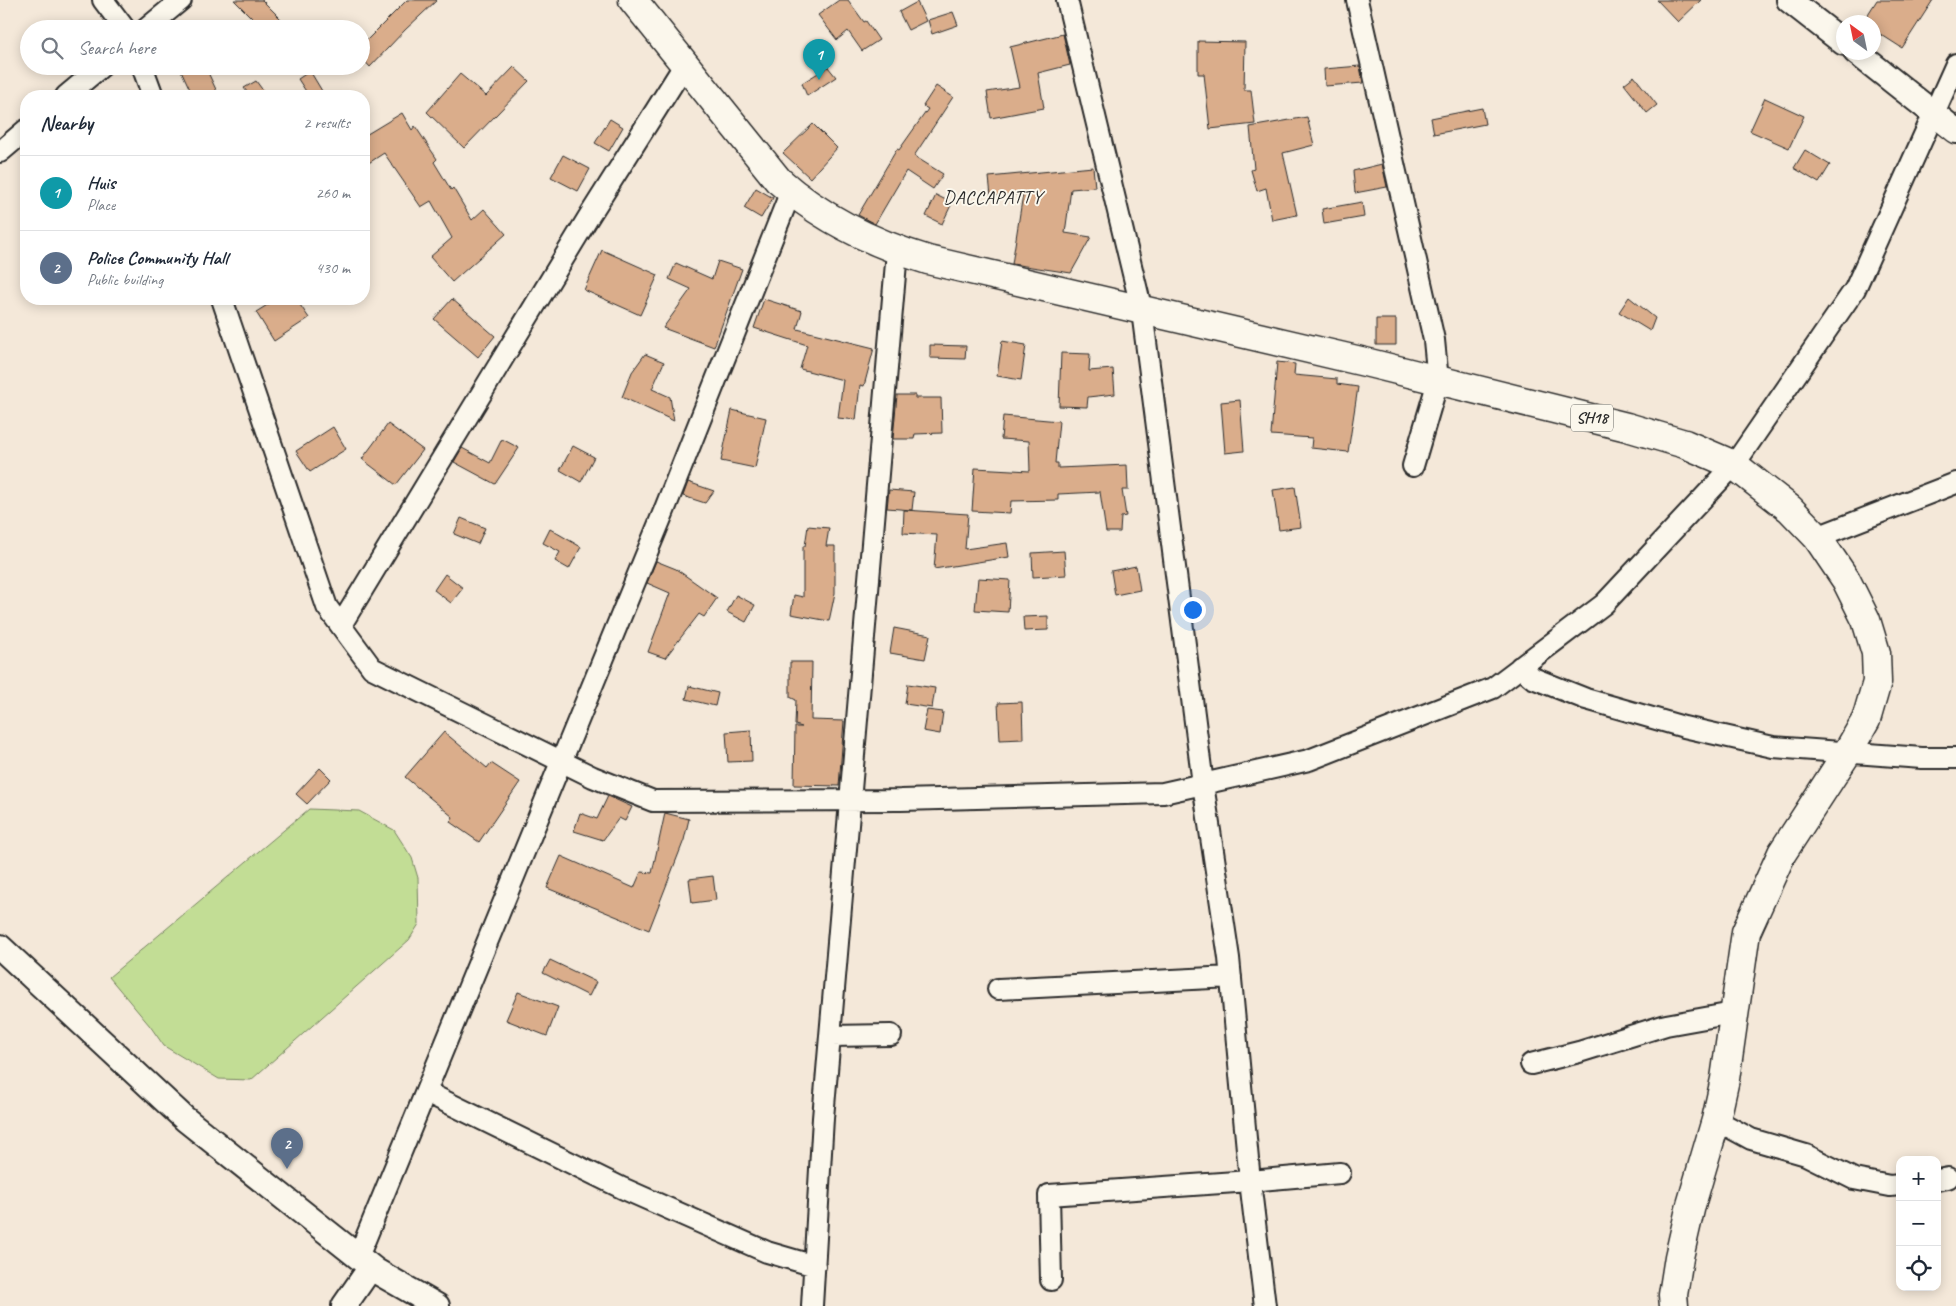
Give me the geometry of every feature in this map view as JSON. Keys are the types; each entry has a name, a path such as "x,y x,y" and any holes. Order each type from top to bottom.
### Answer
{"main road":[{"name":"SH18","path":"633,0 762,161 791,191 839,224 865,238 897,251 928,260 1296,346 1627,427 1685,444 1734,465 1790,508 1817,537 1846,580 1866,620 1876,653 1877,682 1866,720 1847,753 1782,853 1746,932 1725,1079 1716,1120 1691,1205 1679,1256 1673,1295 1674,1306"}],"street":[{"path":"103,0 118,20"},
{"path":"157,20 181,0"},
{"path":"1067,0 1142,311 1203,784 1231,977 1250,1181 1265,1306"},
{"path":"1357,0 1434,340 1438,381 1413,466"},
{"path":"1789,0 1836,37"},
{"path":"1866,60 1956,131"},
{"path":"341,626 583,226 685,64"},
{"path":"224,305 327,607 372,668 593,777 653,800 850,800 1163,793 1309,760 1493,688 1604,604 1734,465 1855,289 1956,64"},
{"path":"73,90 91,75"},
{"path":"145,75 151,90"},
{"path":"0,152 20,135"},
{"path":"344,1306 365,1262 426,1092 664,510 791,191"},
{"path":"812,1306 830,1036 897,251"},
{"path":"1817,537 1956,482"},
{"path":"1520,667 1533,678 1586,699 1684,727 1773,747 1922,758 1956,758"},
{"path":"0,947 185,1119 365,1262 437,1306"},
{"path":"998,989 1231,977"},
{"path":"1531,1064 1579,1052 1666,1025 1733,1013"},
{"path":"830,1036 890,1035"},
{"path":"426,1092 622,1188 767,1252 815,1266"},
{"path":"1716,1120 1751,1139 1806,1155 1854,1180 1896,1185"},
{"path":"1051,1280 1049,1196 1340,1173"}],"green space":[{"path":"309,809 359,811 394,830 412,858 418,878 419,924 409,940 251,1080 219,1079 164,1046 150,1026 109,977"}],"building":[{"path":"234,0 262,0 282,20 254,20"},
{"path":"407,0 437,0 370,67 370,37"},
{"path":"839,0 848,0 879,40 862,51 848,31 837,40 818,15"},
{"path":"1657,0 1701,0 1678,22"},
{"path":"1877,0 1933,0 1902,48 1881,34 1881,15 1867,15"},
{"path":"917,2 926,21 908,30 899,12"},
{"path":"953,12 958,25 932,34 928,20"},
{"path":"1063,34 1070,65 1038,73 1044,108 991,118 987,92 1019,87 1010,47"},
{"path":"1198,41 1245,42 1244,90 1251,90 1255,124 1210,129 1204,74 1198,74"},
{"path":"1360,66 1363,83 1325,86 1324,69"},
{"path":"514,67 529,81 464,148 427,112 460,74 486,96"},
{"path":"828,67 836,77 807,96 802,83"},
{"path":"183,75 209,75 216,90 190,90"},
{"path":"304,75 312,75 321,90 305,90 298,79"},
{"path":"1634,76 1657,105 1647,113 1624,84"},
{"path":"256,81 263,90 246,90 244,88"},
{"path":"936,86 953,97 914,156 943,174 933,189 906,171 875,224 858,215 897,149 899,150 928,109 923,106"},
{"path":"1765,98 1804,116 1789,148 1750,131"},
{"path":"1482,108 1485,124 1434,134 1431,118"},
{"path":"402,113 412,130 415,126 437,159 434,162 451,190 453,188 472,220 484,209 506,234 452,282 430,257 452,238 431,201 421,207 384,153 370,162 370,132"},
{"path":"1307,117 1314,145 1283,153 1297,215 1272,220 1266,188 1257,191 1251,170 1254,169 1250,127"},
{"path":"610,119 623,127 609,151 595,143"},
{"path":"813,124 837,148 810,178 783,153"},
{"path":"1805,150 1830,165 1819,183 1794,168"},
{"path":"563,155 590,169 578,191 551,177"},
{"path":"1382,164 1387,187 1355,193 1353,171"},
{"path":"1093,167 1095,187 1071,189 1065,233 1091,237 1071,273 1012,264 1023,194 991,196 989,177"},
{"path":"756,188 773,198 761,218 744,208"},
{"path":"936,195 952,203 942,224 926,216"},
{"path":"1362,202 1364,217 1324,224 1322,209"},
{"path":"602,250 658,275 640,315 584,290"},
{"path":"718,261 742,269 714,347 663,328 691,289 669,279 676,263 712,279"},
{"path":"1629,297 1655,318 1650,331 1619,312"},
{"path":"452,299 495,336 478,357 434,319"},
{"path":"764,299 802,311 797,329 874,348 864,386 860,385 856,420 838,418 843,380 800,369 807,345 754,328"},
{"path":"267,305 300,305 309,318 274,341 256,312"},
{"path":"1376,319 1396,319 1396,345 1376,345"},
{"path":"1002,341 1026,345 1021,380 997,376"},
{"path":"930,345 966,346 965,359 930,358"},
{"path":"1061,353 1090,354 1089,371 1113,369 1115,394 1088,397 1087,407 1059,406"},
{"path":"645,354 664,362 652,389 670,397 674,421 622,397 632,372"},
{"path":"1277,362 1295,364 1294,375 1337,379 1337,384 1358,387 1348,452 1311,448 1312,438 1271,435"},
{"path":"897,395 915,395 915,398 941,398 942,433 915,434 914,439 893,439"},
{"path":"1240,400 1244,451 1225,453 1221,402"},
{"path":"732,410 766,418 755,468 721,461"},
{"path":"1003,416 1059,421 1055,463 1058,463 1058,468 1127,465 1128,490 1122,490 1126,516 1121,517 1120,532 1106,532 1100,492 1058,494 1058,500 1011,501 1010,513 972,511 975,468 1030,471 1029,441 1001,439"},
{"path":"388,424 423,450 396,485 362,459"},
{"path":"333,427 346,449 310,472 296,451"},
{"path":"502,439 519,448 495,484 454,462 462,448 490,463"},
{"path":"573,446 594,457 581,482 560,470"},
{"path":"688,482 714,491 705,503 683,496"},
{"path":"1295,487 1301,527 1279,530 1273,490"},
{"path":"889,490 914,492 912,510 887,508"},
{"path":"904,510 968,514 965,549 1007,543 1009,557 934,569 937,535 903,533"},
{"path":"461,518 485,528 478,544 454,534"},
{"path":"808,526 829,528 826,546 835,546 835,593 829,621 791,614 794,595 803,597 803,546 805,546"},
{"path":"550,529 581,547 569,569 555,561 560,552 543,543"},
{"path":"1064,551 1066,575 1033,577 1032,553"},
{"path":"656,561 676,569 717,598 704,617 699,614 665,658 648,652 670,593 647,583"},
{"path":"1136,566 1140,590 1115,595 1111,571"},
{"path":"445,574 463,588 451,603 434,590"},
{"path":"978,578 1010,580 1008,612 975,610"},
{"path":"736,595 755,605 746,622 727,612"},
{"path":"1048,616 1048,630 1024,631 1023,617"},
{"path":"894,628 930,635 925,659 890,653"},
{"path":"790,662 812,662 811,720 844,721 839,786 794,785 795,727 802,727 795,725 796,700 790,697"},
{"path":"908,684 935,688 932,708 905,704"},
{"path":"689,686 718,693 715,706 686,699"},
{"path":"1022,702 1023,739 1000,740 998,703"},
{"path":"927,710 943,712 940,734 923,731"},
{"path":"751,730 752,761 728,762 726,732"},
{"path":"444,732 487,768 491,763 520,782 479,842 450,822 453,817 405,777"},
{"path":"320,768 331,779 307,804 296,794"},
{"path":"608,796 632,807 625,821 619,818 603,840 574,831 580,813 597,819"},
{"path":"665,813 689,819 684,840 649,930 547,888 561,856 634,888 641,872 652,873"},
{"path":"713,876 716,900 692,903 689,879"},
{"path":"550,960 596,982 589,996 543,973"},
{"path":"518,992 558,1007 547,1036 506,1020"}],"place":[{"name":"Huis","path":"819,80"},
{"name":"Police Community Hall","path":"287,1169"}],"district":[{"name":"DACCAPATTY","path":"993,197"}]}
